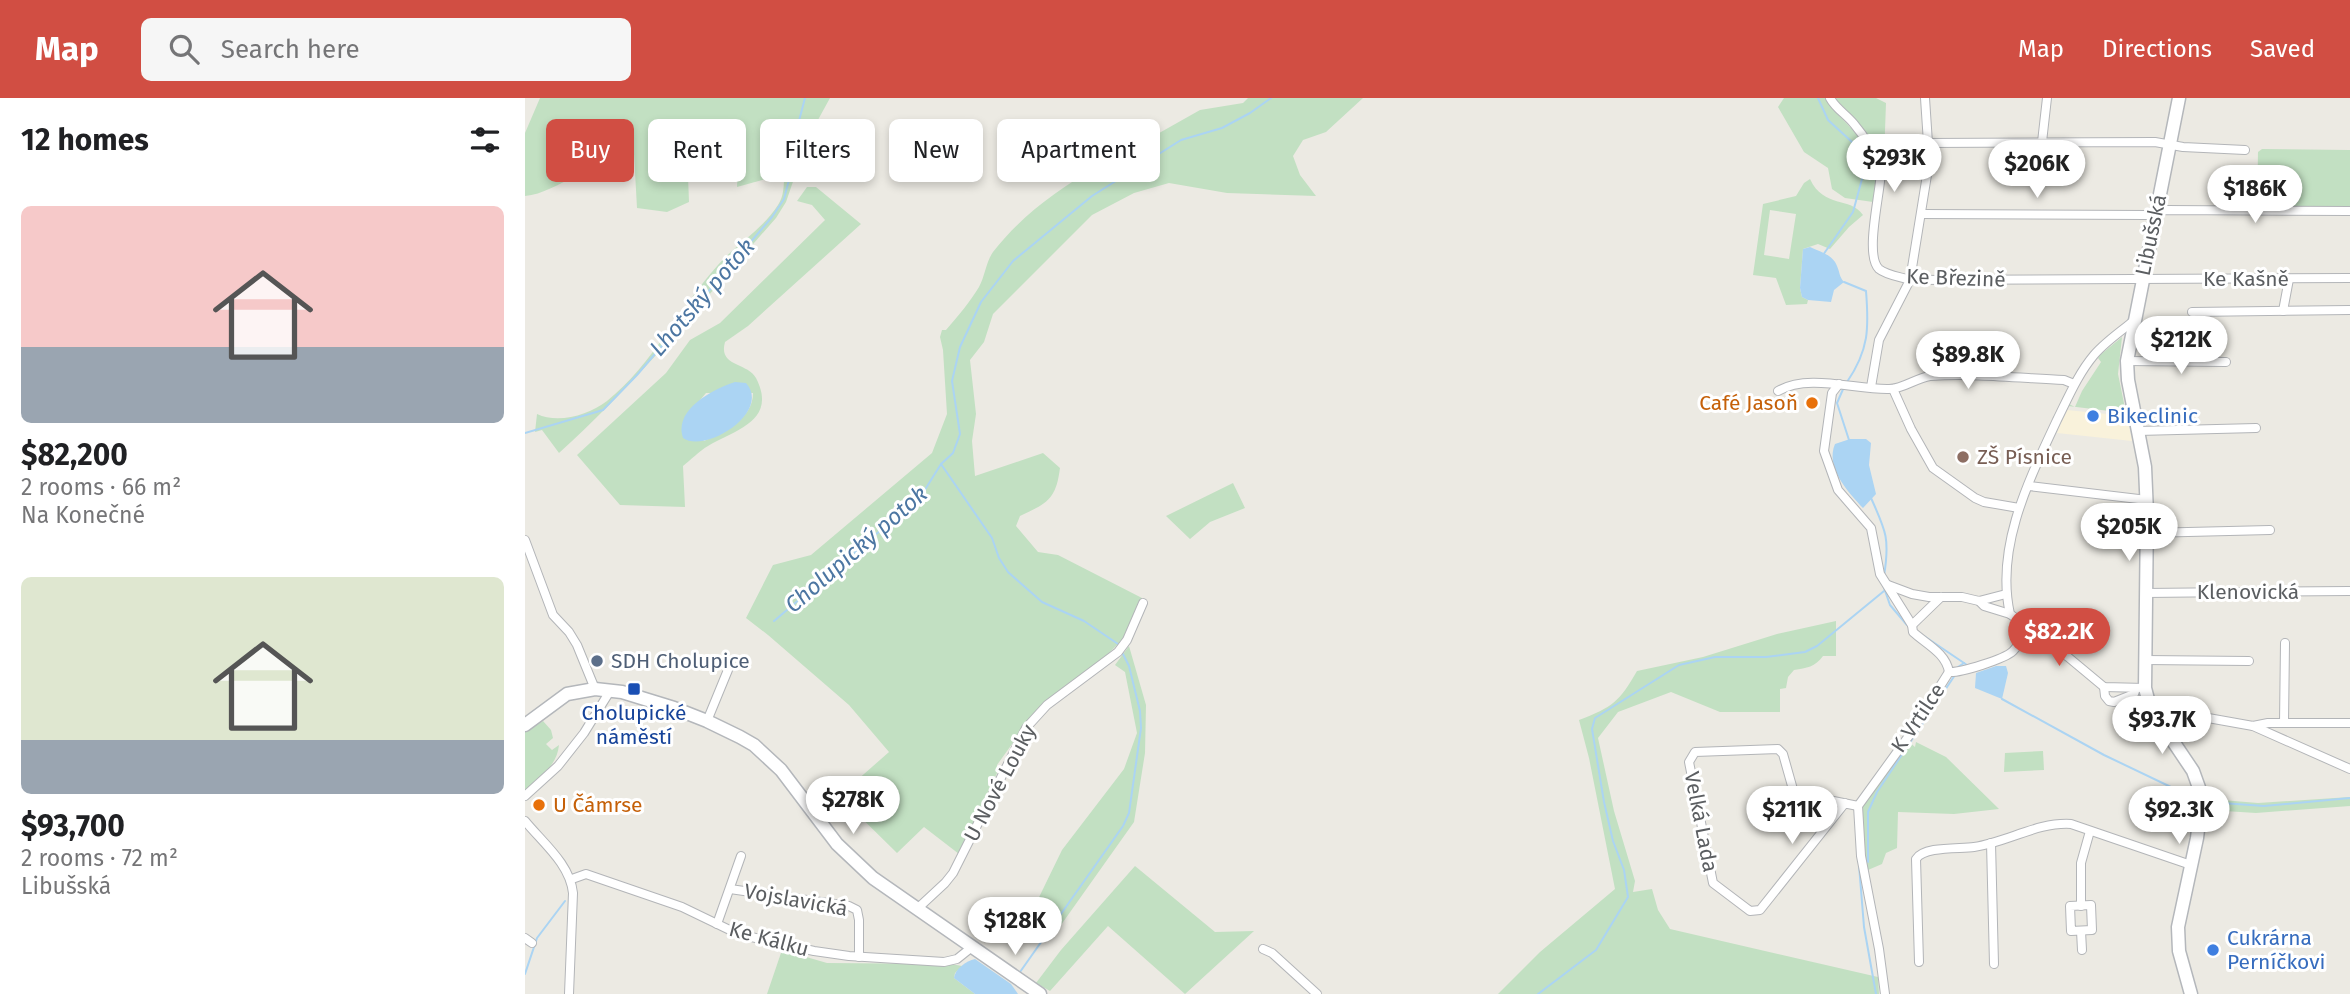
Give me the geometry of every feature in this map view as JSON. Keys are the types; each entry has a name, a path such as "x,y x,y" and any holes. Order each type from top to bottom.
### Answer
{"street":[{"name":"Ke Březině","path":"1830,98 1833,105 1854,124 1877,158 1881,170 1872,237 1875,264 1882,271 1910,280 2142,279"},
{"path":"1871,387 1879,340 1910,280 1927,175 1928,143 1924,98"},
{"path":"2042,142 2047,98"},
{"name":"Libušská","path":"2179,98 2127,361 2128,380 2145,467 2147,500 2145,660 2140,688 2154,715 2193,771 2202,800 2180,913 2178,939 2191,994"},
{"path":"1928,143 2155,142 2245,150"},
{"path":"1922,214 2147,215 2166,210 2350,211"},
{"name":"Ke Kašně","path":"2142,279 2350,278"},
{"path":"2283,311 2289,279"},
{"path":"2192,312 2350,310"},
{"path":"2010,614 2006,594 2011,537 2019,508 2045,446 2074,384 2095,353 2134,320"},
{"path":"2127,361 2226,362"},
{"path":"1778,391 1795,386 1843,385 1893,389 1926,377 1951,376 2064,380 2074,384"},
{"path":"1843,385 1832,393 1824,451 1838,490 1873,533 1885,581 1916,635 1945,659 1954,672"},
{"path":"1893,389 1933,468 1975,498 2019,508"},
{"path":"2138,431 2256,428"},
{"path":"2029,486 2147,500"},
{"path":"2147,533 2270,530"},
{"path":"525,540 553,615 577,645 595,689"},
{"path":"1885,581 1912,594 1962,597 1979,601 2006,594"},
{"name":"Klenovická","path":"2145,593 2350,591"},
{"path":"1912,625 1941,597"},
{"path":"1979,601 1984,606 2010,614 2104,687 2140,688"},
{"name":"U Nové Louky","path":"917,909 953,873 1026,728 1047,705 1118,652 1134,626 1143,603"},
{"name":"K Vrtilce","path":"1858,806 1954,672 2008,655 2028,628"},
{"path":"2284,723 2285,643"},
{"path":"2145,660 2249,661"},
{"path":"707,721 730,665"},
{"path":"2104,687 2105,696 2109,701 2115,702 2134,694 2140,688"},
{"path":"525,725 567,694 595,689 653,701 707,721 754,746 781,770 837,844 873,878 1040,994"},
{"path":"525,796 559,764 584,733 610,691"},
{"path":"2154,715 2163,712 2253,726 2350,769"},
{"path":"2253,726 2268,723 2350,723"},
{"name":"Velká Lada","path":"1845,803 1760,910 1750,911 1713,883 1689,762 1695,752 1778,749 1783,754 1794,793 1845,803 1858,806"},
{"path":"1858,806 1861,856 1885,994"},
{"path":"525,821 572,879 569,994"},
{"path":"1919,962 1916,870 1919,854 1925,851 1991,843 2056,823 2071,824 2191,865"},
{"path":"2081,906 2081,863 2090,831"},
{"path":"1991,843 1994,964"},
{"name":"Vojslavická","path":"716,924 741,856"},
{"name":"Ke Kálku","path":"572,879 586,874 682,907 738,934 814,951 859,957 944,962 957,959 972,947"},
{"name":"Vojslavická","path":"730,889 849,906 857,910 859,957"},
{"path":"2091,905 2092,930 2081,930 2071,931 2070,906 2091,905"},
{"path":"2081,930 2082,950"},
{"path":"1263,949 1272,953 1317,994"}],"shaded area":[{"path":"2067,410 2127,416 2132,441 2057,433"}],"green space":[{"path":"540,98 830,98 818,119 760,119 760,181 737,187 737,182 746,182 746,119 648,119 648,182 688,182 689,202 667,212 637,208 634,119 546,119 546,182 562,182 525,196 525,133"},
{"path":"1248,98 1363,98 1326,132 1303,140 1293,156 1300,175 1316,196 1227,193 1169,183 1134,193 1092,215 993,314 984,342 970,360 976,414 972,441 975,476 1043,453 1060,468 1056,487 1049,499 1020,516 1016,526 1038,552 1058,555 1142,598 1122,640 1104,658 1038,708 997,765 997,773 959,854 924,827 897,853 839,796 889,752 849,705 746,618 773,565 811,555 932,453 947,414 940,337 942,330 946,330 972,298 993,252 1004,239 1028,215 1071,182 1160,182 1160,133 1200,110 1243,103"},
{"path":"1784,98 1825,98 1861,139 1875,163 1873,202 1845,198 1832,189 1828,168 1804,152 1778,107"},
{"path":"1835,98 1876,98 1886,103 1884,158 1858,123 1837,104"},
{"path":"2262,149 2350,150 2350,208 2257,208 2258,152"},
{"path":"1810,179 1822,195 1858,209 1863,215 1830,249 1818,244 1803,249 1800,288 1802,297 1808,300 1807,304 1786,305 1776,278 1753,275 1763,204 1796,196","holes":["1770,210 1796,214 1789,259 1764,255"]},
{"path":"784,182 793,182 786,202 776,218 644,368 588,426 559,453 542,430 535,432 537,414 564,418 582,414 600,406 623,386 652,353 718,265 772,214"},
{"path":"807,187 816,187 861,224 748,326 725,342 724,350 729,360 756,378 762,405 758,414 741,429 705,448 683,466 685,507 620,505 577,455 666,373 690,340 720,323 825,220 812,205 797,201","holes":["706,393 753,393 752,402 743,417 728,429 704,441 685,418"]},
{"path":"2122,337 2118,374 2126,413 2075,407 2101,362 2098,358 2100,355"},
{"path":"1233,483 1245,508 1210,522 1190,539 1166,516"},
{"path":"1836,621 1836,656 1823,656 1817,663 1794,670 1788,677 1786,688 1780,689 1780,712 1720,712 1671,692 1618,712 1598,738 1614,811 1635,881 1633,892 1652,889 1658,910 1670,929 1878,977 1879,994 1498,994 1540,952 1615,889 1579,720 1614,702 1637,671 1703,657 1777,634"},
{"path":"1129,646 1146,705 1145,753 1134,822 1051,939 1025,926 1062,850 1124,769 1137,733 1125,672 1115,665"},
{"path":"543,721 551,730 553,738 546,744 552,750 559,745 558,752 547,771 525,791 525,732"},
{"path":"1908,741 1915,747 1916,742 1946,757 1999,809 1954,814 1898,812 1897,848 1886,853 1882,864 1868,870 1861,849 1860,814 1873,786"},
{"path":"2043,751 2044,770 2004,772 2005,753"},
{"path":"2350,797 2350,806 2256,813 2209,810 2210,799 2258,803"},
{"path":"1135,866 1215,932 1254,931 1185,994 1108,926 1050,991 1036,983 1061,950"},
{"path":"782,950 827,963 962,966 954,978 975,994 767,994"}],"water":[{"path":"1810,247 1833,259 1844,282 1834,290 1831,302 1802,297 1800,288 1803,249"},
{"path":"735,382 746,383 752,394 750,406 743,417 733,427 706,440 693,441 683,438 684,418 690,409 707,395"},
{"path":"1850,439 1866,439 1871,443 1869,465 1876,494 1863,508 1840,479 1833,461 1835,444"},
{"path":"1996,666 2006,666 2008,673 2002,699 1975,688 1976,673"},
{"path":"975,959 1011,984 1018,994 975,994 954,978 961,966"}],"waterway":[{"name":"Lhotský potok","path":"525,433 603,410 637,375 772,217 784,199 790,176 790,155 805,98"},
{"name":"Cholupický potok","path":"774,621 921,496 941,464 953,453 960,434 952,381 960,347 981,302 1013,261 1092,196 1181,140 1222,128 1271,98"},
{"path":"1818,98 1828,120 1852,142 1859,158 1862,179 1853,212 1823,255"},
{"path":"1844,282 1866,291 1867,316 1866,338 1860,359 1847,382"},
{"path":"1844,387 1837,403 1849,440"},
{"path":"941,464 992,538 999,558 1008,572 1042,602 1084,621 1118,644"},
{"path":"1871,498 1885,535 1887,553 1884,576"},
{"path":"1883,585 1890,605 1907,625"},
{"path":"1538,994 1596,950 1628,897 1624,870 1613,841 1604,802 1592,729 1595,718 1679,665 1715,657 1766,657 1805,652 1817,646 1884,591"},
{"path":"1924,636 1967,665"},
{"path":"1020,972 1123,826 1129,813 1141,728 1140,711 1129,666 1123,654"},
{"path":"1958,667 1964,663"},
{"path":"1868,862 1868,812 1877,792 1955,675"},
{"path":"2002,699 2104,755 2196,799"},
{"path":"2208,802 2264,806 2350,798"},
{"path":"1859,865 1864,927 1876,994"},
{"name":"Cholupický potok","path":"525,974 537,938 565,901"}],"place":[{"name":"Café Jasoň","path":"1812,403"},
{"name":"Bikeclinic","path":"2093,416"},
{"name":"ZŠ Písnice","path":"1963,457"},
{"name":"SDH Cholupice","path":"597,661"},
{"name":"Cholupické náměstí","path":"634,689"},
{"name":"U Čámrse","path":"539,805"},
{"name":"Cukrárna Perníčkovi","path":"2213,950"}]}
